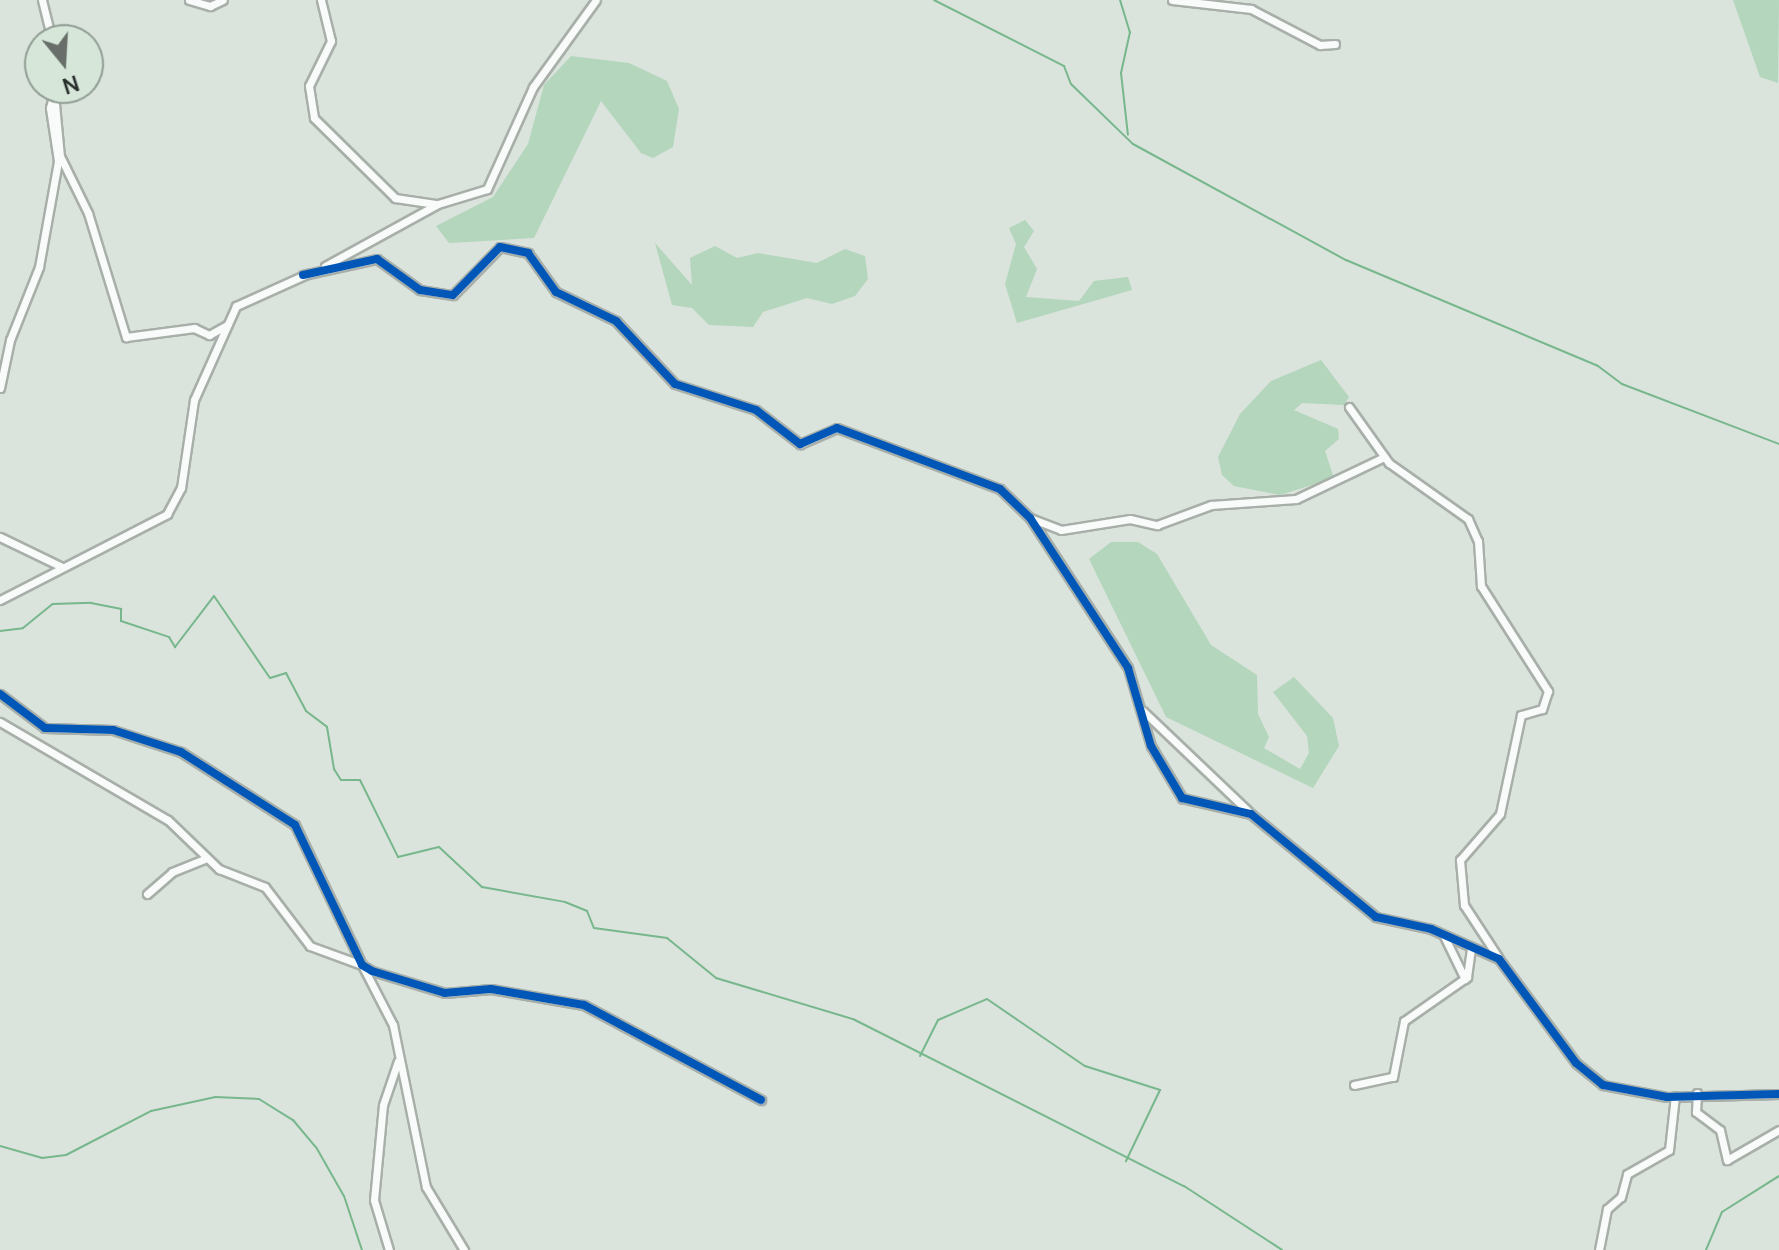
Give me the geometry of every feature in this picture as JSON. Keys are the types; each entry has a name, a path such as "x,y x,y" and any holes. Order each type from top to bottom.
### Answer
{"street":[{"path":"42,0 48,24"},
{"path":"189,0 210,6 223,0"},
{"path":"321,0 331,41 309,86 314,118 395,198 438,204"},
{"path":"0,600 60,566 125,541 167,514 181,488 194,400 228,324 243,301 303,275 438,204 487,189 533,87 596,0"},
{"path":"1172,0 1251,9 1320,45 1335,44"},
{"path":"56,104 60,156 88,213 126,337 194,328 209,335 228,324"},
{"path":"0,388 10,340 39,267 58,161 56,104"},
{"path":"303,275 377,259 420,290 453,295 500,247 528,253 556,292 616,321 675,384 756,410 800,444 837,428 1000,489 1030,518 1128,668 1151,746 1182,798 1251,814"},
{"path":"1349,407 1384,457 1468,519 1478,541 1481,586 1548,691 1542,709 1521,715 1500,814 1460,860 1464,905 1499,959 1589,1076 1675,1096 1697,1093 1779,1094"},
{"path":"1030,518 1076,530 1130,519 1157,525 1211,505 1296,499 1384,457"},
{"path":"0,537 60,566"},
{"path":"0,694 45,728 113,730 157,741 295,825 362,965 385,1005 399,1054 426,1187 464,1250"},
{"path":"1140,706 1161,734 1190,751 1251,814 1376,917 1443,934 1499,959"},
{"path":"0,722 168,820 205,859 265,887 310,946 445,993 491,989 584,1005 761,1100"},
{"path":"147,894 172,872 205,859"},
{"path":"1443,934 1465,979"},
{"path":"1354,1085 1393,1077 1404,1021 1465,979 1471,947"},
{"path":"389,1250 374,1200 383,1105 399,1054"},
{"path":"1697,1093 1696,1112 1720,1130 1727,1160 1779,1130"},
{"path":"1599,1250 1607,1209 1621,1197 1627,1174 1669,1150 1675,1096"}],"green space":[{"path":"1733,0 1779,0 1778,83 1760,77"},
{"path":"571,56 629,63 667,81 679,109 673,147 653,158 641,153 601,101 534,238 449,243 436,226 493,197 528,144 544,85"},
{"path":"1025,220 1034,231 1024,247 1037,269 1026,297 1079,301 1094,281 1128,277 1132,290 1017,323 1005,284 1016,244 1009,228"},
{"path":"655,243 692,285 690,258 715,246 737,258 758,253 817,263 845,249 865,256 868,279 855,296 832,304 807,298 763,312 753,327 709,325 692,308 672,305"},
{"path":"1321,360 1349,397 1344,405 1302,403 1294,410 1338,429 1339,439 1325,451 1334,478 1280,495 1234,486 1222,475 1218,457 1240,414 1271,381"},
{"path":"1111,542 1138,542 1157,554 1211,645 1257,675 1258,714 1269,737 1264,748 1300,769 1309,753 1307,736 1273,692 1294,677 1333,718 1339,746 1313,788 1166,717 1089,559"}],"waterway":[{"path":"934,0 1064,66 1071,84 1133,144 1346,260 1598,366 1622,384 1779,444"},
{"path":"1120,0 1130,32 1121,73 1128,135"},
{"path":"0,631 23,628 53,604 91,603 121,609 121,621 169,637 175,647 214,596 270,678 286,673 306,711 327,727 334,769 341,780 360,780 398,857 439,847 482,887 565,902 587,911 594,928 667,938 716,978 853,1019 1184,1186 1282,1250"},
{"path":"920,1056 938,1020 987,999 1085,1066 1160,1090 1126,1161"},
{"path":"0,1146 42,1158 66,1155 151,1111 215,1097 259,1099 293,1120 316,1147 344,1196 362,1250"},
{"path":"1706,1250 1722,1212 1779,1176"}],"cycle path":[{"path":"303,275 377,259 420,290 453,295 500,247 528,253 556,292 616,321 675,384 756,410 800,444 837,428 1000,489 1030,518 1128,668 1151,746 1182,798 1251,814 1376,917 1431,929 1499,959 1576,1063 1603,1085 1667,1097 1779,1094"},
{"path":"0,694 45,728 113,730 181,752 295,825 362,965 372,971 445,993 491,989 584,1005 761,1100"}]}
